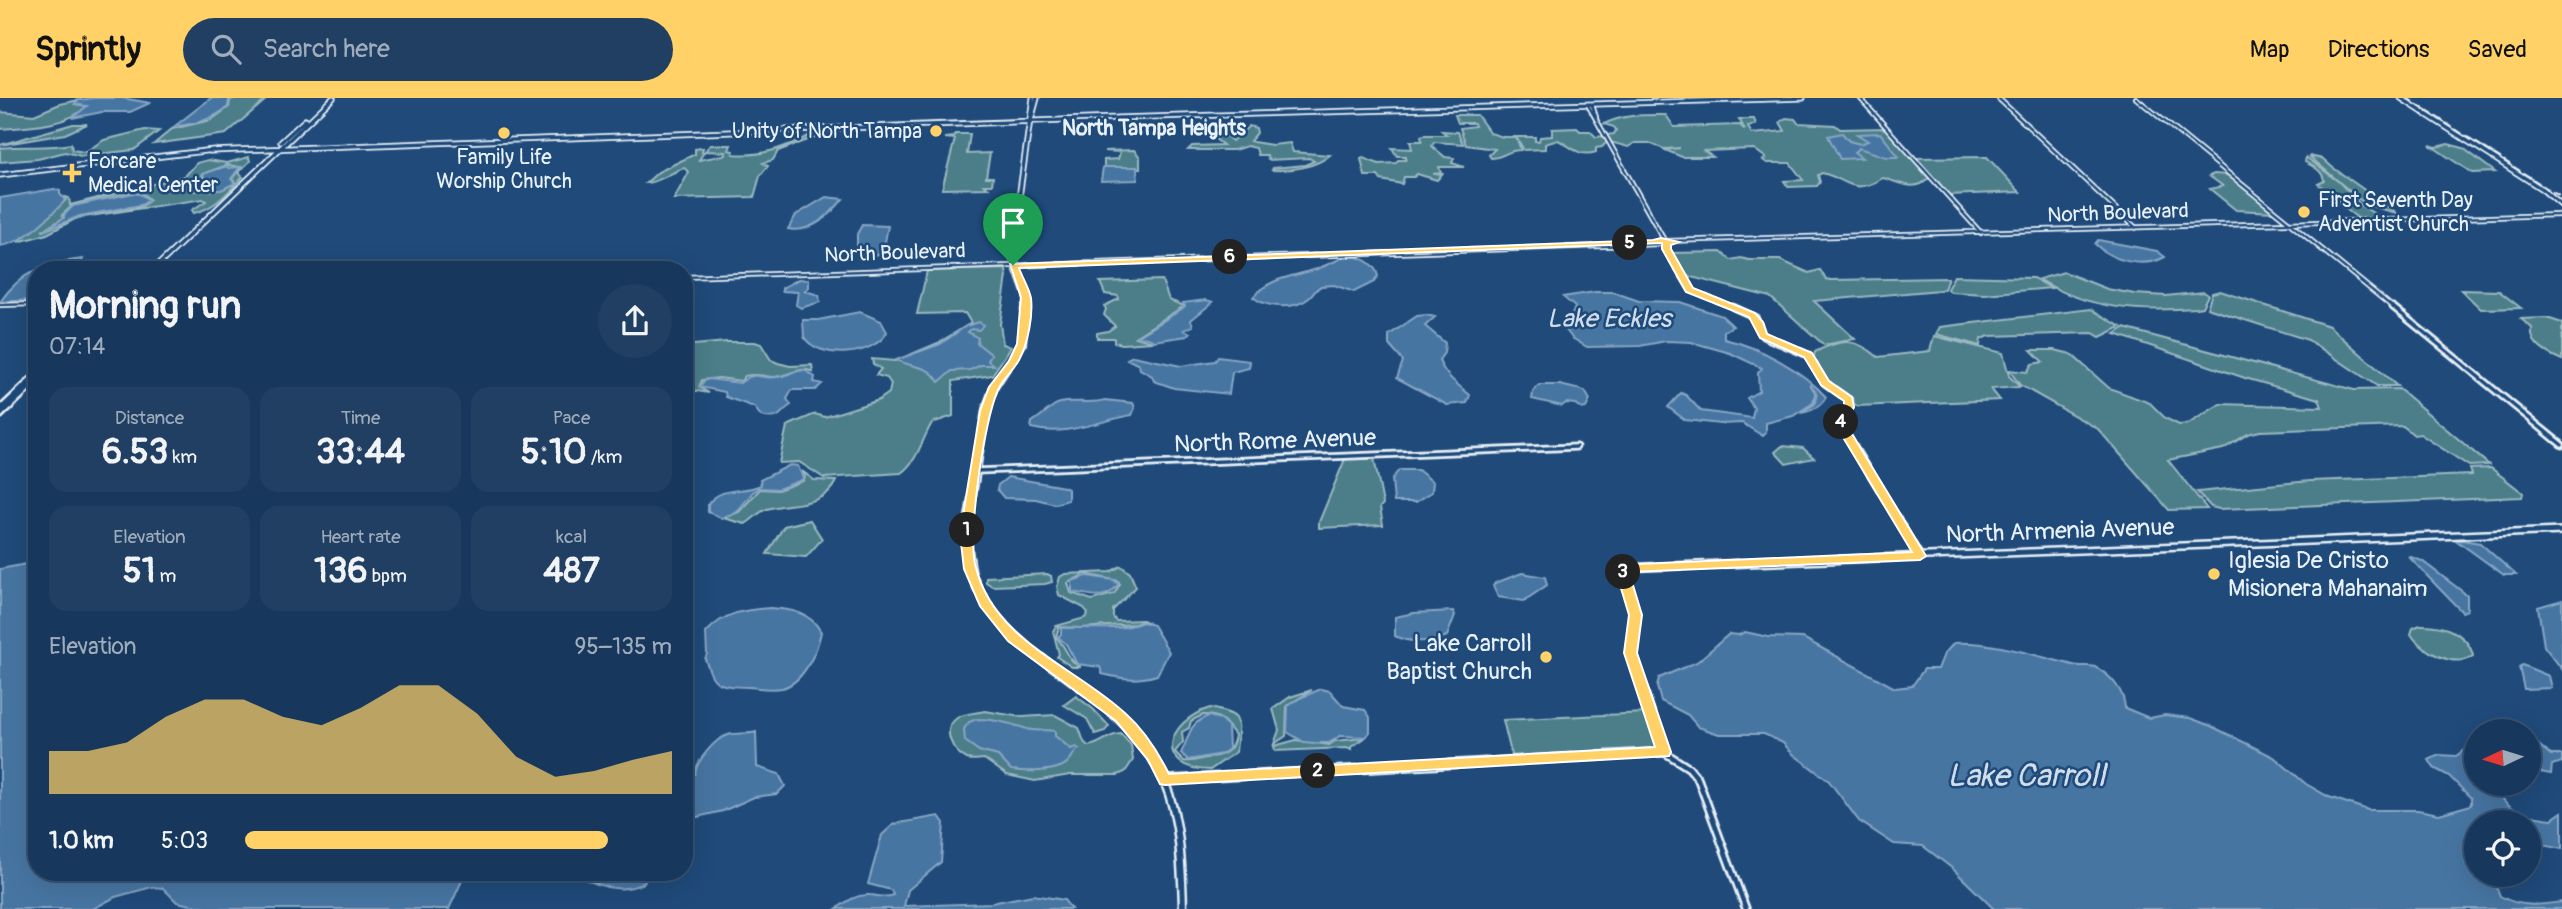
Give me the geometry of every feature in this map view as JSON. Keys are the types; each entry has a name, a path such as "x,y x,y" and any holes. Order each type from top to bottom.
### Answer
{"main road":[{"path":"160,261 327,98"},
{"path":"277,148 333,98"},
{"path":"1035,98 1012,244 1013,265 1026,297 1022,344 989,398 966,534 967,554 976,587 993,615 1013,638 1121,717 1154,757 1179,820 1183,909"},
{"path":"0,176 210,151 277,148 1537,106 1588,102 1803,98"},
{"path":"2400,98 2527,180 2562,210"},
{"path":"310,119 314,111"},
{"path":"0,410 28,385"},
{"path":"0,415 28,386"},
{"name":"North Armenia Avenue","path":"1664,752 1631,653 1636,615 1621,568 2562,530"},
{"path":"1165,780 1664,752"}],"street":[{"path":"1860,98 1981,233"},
{"path":"1998,98 2136,228"},
{"path":"2136,98 2562,445"},
{"path":"1588,102 1690,290 1752,315 1763,336 1808,355 1825,383 1849,400 1849,407 1840,424 1920,556"},
{"name":"North Boulevard","path":"693,277 2290,223 2562,210"},
{"path":"0,305 28,304"},
{"name":"North Rome Avenue","path":"976,471 1576,446"},
{"path":"1664,752 1689,768 1698,779 1746,909"}],"green space":[{"path":"268,98 226,134 154,144 172,129 211,120 229,107 230,100"},
{"path":"79,100 75,104 88,106 59,122 0,129 0,112 34,115 60,104"},
{"path":"1455,115 1477,115 1490,133 1516,137 1521,150 1491,158 1489,155 1495,149 1466,145 1460,128 1475,126 1474,123 1458,123"},
{"path":"1666,115 1674,127 1740,125 1745,130 1739,119 1754,119 1756,124 1748,127 1752,134 1785,131 1780,122 1786,118 1795,119 1798,123 1835,125 1840,129 1886,128 1929,178 1913,186 1883,178 1857,186 1822,173 1818,175 1820,182 1817,186 1788,187 1784,181 1803,180 1790,163 1767,163 1763,160 1766,158 1754,149 1704,151 1713,157 1682,157 1665,150 1680,148 1664,149 1649,143 1635,143 1628,147 1610,142 1606,135 1614,134 1616,130 1604,124 1619,118"},
{"path":"73,124 87,124 65,134 0,145"},
{"path":"1207,124 1232,141 1249,126 1256,128 1257,133 1250,141 1272,145 1290,143 1293,152 1330,155 1318,163 1303,167 1272,170 1314,161 1309,158 1268,160 1267,155 1258,155 1256,148 1247,146 1234,150 1188,150 1192,146 1223,145 1215,139 1188,130 1191,125"},
{"path":"1577,128 1580,131 1590,131 1596,137 1604,136 1607,142 1596,148 1596,152 1590,153 1576,150 1558,140 1545,144 1545,149 1524,150 1516,137 1535,137 1535,141 1539,141 1540,137 1552,136 1552,129"},
{"path":"145,130 159,131 134,150 81,156 65,152 38,159 0,162 0,148 71,144 72,150 85,152 104,140"},
{"path":"1442,131 1458,132 1463,144 1434,142 1432,146 1445,157 1454,158 1452,163 1464,167 1439,167 1441,173 1433,174 1442,174 1437,180 1417,174 1414,177 1404,177 1402,184 1381,180 1378,176 1365,176 1361,159 1379,164 1406,160 1406,156 1397,156 1392,148 1412,149 1410,141 1422,141 1421,136 1424,135 1447,135"},
{"path":"813,134 815,137 778,151 773,160 763,163 768,166 760,176 754,197 674,199 689,172 684,168 646,183 658,172 695,154 695,149 703,148 704,152 699,160 725,155 726,152 705,151 710,145 731,145 729,150 733,151 733,154 754,154 784,147"},
{"path":"955,134 970,134 967,154 990,153 986,177 993,177 992,185 984,185 988,188 942,189 955,139 945,138 954,137"},
{"path":"2448,144 2463,148 2495,172 2472,173 2430,145 2436,147"},
{"path":"1134,150 1140,157 1140,168 1104,167 1104,160 1118,159 1120,152 1104,151"},
{"path":"2309,156 2323,159 2397,213 2360,200"},
{"path":"249,157 250,161 238,173 243,177 215,203 202,211 194,213 192,210 206,201 203,199 79,218 142,206 150,200 142,193 133,192 72,206 62,215 63,218 42,231 74,219 47,234 18,242 66,200 65,197 69,198 70,205 185,176 197,163 208,160 227,163","holes":["227,165 241,167 232,179 236,183 221,190 195,191 204,180 202,174"]},
{"path":"1987,157 2020,192 1948,195 1916,158"},
{"path":"2306,157 2339,182 2362,206 2381,218 2359,219 2335,201 2339,200 2318,184 2324,181 2322,174 2305,162"},
{"path":"2228,175 2275,212 2236,210 2210,189 2223,186 2209,176"},
{"path":"1721,252 1731,260 1780,260 1809,273 1820,270 1826,279 1831,280 1948,278 1944,289 1940,290 1814,301 1855,339 1824,345 1770,297 1683,275 1671,253"},
{"path":"1006,269 1000,324 1003,344 1011,347 992,375 953,381 953,416 932,423 907,468 901,473 824,478 799,462 779,463 787,426 815,414 825,417 879,400 889,393 891,384 887,378 876,375 881,369 873,364 872,359 895,361 938,343 971,323 965,313 917,314 927,271"},
{"path":"2064,272 2107,289 2135,294 2166,296 2204,292 2208,295 2202,307 2196,308 2155,310 2115,307 2076,297 2039,279"},
{"path":"1954,276 2033,278 2051,288 1985,294 1951,292 1947,289"},
{"path":"1162,280 1169,300 1184,306 1135,337 1153,342 1122,344 1114,342 1114,338 1097,338 1097,333 1108,331 1115,326 1104,315 1104,306 1119,299 1118,296 1105,294 1100,282"},
{"path":"2461,290 2499,291 2521,308 2481,309"},
{"path":"2220,291 2329,326 2397,386 2377,386 2308,340 2207,308 2212,293"},
{"path":"2091,309 2121,327 2100,337 2093,333 1989,336 1981,339 1980,346 1936,334 1940,327"},
{"path":"2547,318 2562,323 2562,360 2536,344 2532,328 2521,319"},
{"path":"2124,328 2354,390 2399,389 2489,465 2469,466 2403,426 2260,431 2248,434 2223,449 2168,460 2207,509 2169,510 2098,429 2020,385 2009,370 2027,372 2032,364 2043,362 2031,350 2055,350 2071,354 2109,388 2150,403 2165,418 2179,425 2188,424 2220,404 2322,407 2319,399 2245,378 2115,334"},
{"path":"1934,336 2003,353 2009,376 2020,387 1991,389 2000,400 1857,406 1826,382 1813,361 1815,352 1833,344 1848,342 1862,346 1878,357 1930,351"},
{"path":"755,342 761,344 771,360 790,366 812,365 813,372 803,370 773,377 749,375 741,381 719,378 702,380 699,387 709,393 693,390 693,345"},
{"path":"1782,446 1803,448 1814,458 1786,464 1775,452"},
{"path":"1374,458 1383,504 1380,507 1383,525 1319,528 1319,522 1345,459"},
{"path":"2491,468 2523,493 2522,497 2219,509 2211,507 2197,492 2310,481 2472,475 2470,469"},
{"path":"802,471 814,480 836,481 831,490 815,500 767,509 745,524 723,518 739,512 760,489 778,490 803,481 805,477"},
{"path":"810,520 822,539 806,557 767,554 784,526"},
{"path":"1121,566 1130,573 1136,587 1113,610 1116,621 1143,620 1149,623 1143,621 1081,628 1059,627 1056,637 1073,662 1081,667 1072,667 1057,657 1059,654 1053,631 1056,626 1085,618 1088,613 1084,608 1059,595 1057,587 1060,577 1065,574 1110,572","holes":["1085,574 1118,581 1120,584 1114,594 1092,600 1071,593 1068,583"]},
{"path":"1051,576 1052,582 1045,584 992,586 986,582 986,577"},
{"path":"2420,625 2445,628 2460,636 2466,641 2473,656 2457,660 2430,652 2411,634 2413,628"},
{"path":"1312,690 1287,706 1286,736 1274,744 1279,730 1273,709 1290,697"},
{"path":"1076,696 1109,726 1105,731 1095,734 1087,719 1064,705"},
{"path":"1210,708 1229,713 1237,720 1236,752 1210,770 1192,768 1180,762 1173,753 1172,744 1176,733 1183,723","holes":["1203,715 1215,716 1228,726 1235,735 1231,747 1218,755 1184,761 1175,752 1183,742 1182,732 1189,728 1191,721"]},
{"path":"985,711 1022,717 1055,715 1079,728 1088,746 1121,734 1131,745 1133,760 1125,772 1118,775 1070,775 1035,781 1007,775 984,759 973,760 962,756 950,740 949,728 957,718"},
{"path":"1645,713 1657,747 1655,750 1512,757 1503,720"},
{"path":"1365,738 1351,747 1351,750 1275,751 1274,746 1296,740 1329,745 1335,741"}],"water":[{"path":"122,98 150,103 130,112 102,112 72,118 87,106 75,104 79,100"},
{"path":"211,98 235,98 229,100 228,107 209,118 197,123 175,126"},
{"path":"1842,133 1849,141 1860,144 1868,141 1857,134 1880,133 1899,157 1886,157 1859,148 1854,152 1862,158 1840,159 1828,136"},
{"path":"227,166 240,167 231,179 235,183 221,190 196,190 205,179 203,174"},
{"path":"1103,167 1137,167 1138,180 1101,181"},
{"path":"54,189 60,191 65,200 62,204 25,236 0,246 0,198"},
{"path":"133,193 149,200 141,205 80,216 43,231 64,218 73,206"},
{"path":"826,197 843,199 826,217 812,226 788,229 796,215"},
{"path":"862,225 888,226 883,253 868,257 857,252 857,234"},
{"path":"2098,240 2157,251 2165,257 2138,263 2119,259 2095,244"},
{"path":"1347,256 1357,257 1370,264 1378,276 1374,282 1354,292 1334,285 1321,286 1303,302 1289,306 1265,303 1253,297 1275,281 1317,269"},
{"path":"28,274 28,300 0,302 8,291"},
{"path":"799,279 809,280 809,287 805,291 819,295 820,302 801,308 796,305 798,292 782,291 782,288"},
{"name":"Lake Eckles","path":"1613,292 1639,301 1680,302 1722,316 1733,326 1724,331 1724,339 1779,361 1805,378 1826,397 1816,408 1801,413 1815,404 1817,394 1810,384 1816,394 1813,403 1793,416 1766,423 1766,433 1763,436 1742,423 1720,424 1685,420 1668,407 1681,393 1701,411 1752,418 1754,408 1747,398 1759,391 1758,373 1762,368 1730,353 1691,342 1666,341 1640,346 1587,347 1572,338 1566,330 1575,307 1563,297"},
{"path":"1206,300 1213,302 1191,320 1193,326 1184,330 1190,333 1187,336 1154,341 1136,337 1185,306 1183,303"},
{"path":"860,312 881,321 887,332 871,346 847,353 834,352 811,345 804,337 803,320"},
{"path":"1417,316 1435,317 1425,326 1445,343 1444,353 1439,360 1441,365 1470,395 1467,403 1447,405 1397,378 1403,361 1389,345 1389,335"},
{"path":"979,322 983,325 979,330 971,329 968,332 978,338 977,343 991,354 988,361 994,365 952,371 939,382 926,369 896,360 940,344 966,326"},
{"path":"1133,356 1181,366 1215,361 1218,357 1250,361 1249,368 1232,372 1229,394 1174,388 1154,381 1139,365 1127,359"},
{"path":"804,370 815,377 814,382 822,384 815,390 792,390 787,399 791,405 773,418 761,416 754,407 726,397 725,392 700,387 709,379 740,383 754,376 771,378"},
{"path":"1539,385 1560,385 1585,391 1590,400 1586,408 1582,409 1575,404 1566,403 1562,406 1532,399 1533,392"},
{"path":"1105,400 1133,403 1135,408 1132,415 1082,427 1057,431 1031,428 1032,422 1060,403"},
{"path":"790,465 798,466 802,480 778,489 759,488 737,512 721,518 708,512 708,504 720,494 754,488 761,485 760,480"},
{"path":"1399,470 1418,470 1433,482 1432,492 1416,502 1394,502 1392,479"},
{"path":"1008,477 1064,487 1068,489 1068,500 1055,504 1036,499 1004,498 997,490 998,485"},
{"path":"2457,541 2480,543 2516,575 2504,575"},
{"path":"2408,556 2422,561 2463,592 2467,596 2467,610 2462,612"},
{"path":"28,564 28,881 462,881 449,909 211,909 177,902 163,888 152,887 115,897 93,909 0,909 0,569"},
{"path":"1522,573 1545,577 1547,585 1524,601 1498,597 1493,586 1495,583"},
{"path":"1087,576 1114,580 1118,584 1109,594 1072,592 1072,581"},
{"path":"2562,600 2562,669 2544,646 2538,607"},
{"path":"770,608 806,616 821,632 803,673 790,685 778,689 724,685 714,680 705,659 706,633 727,616"},
{"path":"1453,611 1455,615 1447,636 1421,641 1395,636 1395,617"},
{"path":"1143,622 1153,625 1169,652 1157,675 1150,677 1116,677 1102,674 1100,667 1077,664 1066,644 1058,637 1061,628 1113,628"},
{"name":"Lake Carroll","path":"1745,632 1768,637 1803,638 1895,688 1912,686 1924,669 1938,669 1944,654 1954,643 1999,647 2076,666 2095,667 2116,684 2125,708 2149,718 2165,715 2190,718 2211,726 2274,757 2306,784 2329,797 2368,810 2418,810 2439,814 2471,805 2469,796 2501,796 2518,810 2464,810 2464,887 2497,887 2500,896 2508,900 2530,905 2562,902 2562,909 1994,909 1953,869 1923,846 1894,844 1859,821 1829,781 1793,754 1783,743 1764,734 1719,734 1698,727 1688,715 1661,701 1657,687 1659,678 1697,662 1729,634 1739,635"},
{"path":"2522,665 2549,676 2552,688 2524,689 2519,667"},
{"path":"1321,689 1330,691 1343,706 1365,710 1370,717 1370,732 1366,737 1340,736 1329,743 1315,743 1304,742 1287,732 1288,706"},
{"path":"1209,716 1220,719 1228,726 1229,749 1222,754 1188,760 1181,753 1190,731 1197,722"},
{"path":"977,719 1002,722 1030,730 1055,731 1055,736 1071,749 1079,749 1069,761 1058,768 1011,770 998,756 979,751 965,741 964,729 969,722"},
{"path":"756,732 757,767 779,774 785,786 777,794 754,797 723,811 693,818 693,774 699,763 707,751 723,737"},
{"path":"2541,747 2551,755 2562,755 2562,762 2552,765 2551,774 2541,772"},
{"name":"Lake Carroll","path":"2464,750 2464,791 2449,776 2434,768 2429,760 2439,755 2456,756"},
{"name":"Lake Carroll","path":"2562,812 2562,849 2541,845 2541,817 2552,819"},
{"path":"939,816 944,823 941,862 908,890 904,906 991,903 1033,895 1064,900 1071,909 836,909 860,896 893,895 891,890 868,884 882,835 894,824"},
{"path":"589,881 645,881 628,888"}],"railway":[{"path":"2407,98 2562,198"}],"place":[{"name":"Unity of North Tampa","path":"936,131"},
{"name":"Family Life Worship Church","path":"504,133"},
{"name":"Forcare Medical Center","path":"72,173"},
{"name":"First Seventh Day Adventist Church","path":"2304,212"},
{"name":"Iglesia De Cristo Misionera Mahanaim","path":"2214,574"},
{"name":"Lake Carroll Baptist Church","path":"1546,657"}],"district":[{"name":"North Tampa Heights","path":"1154,128"}],"route":[{"path":"1661,240 1674,242 1666,244 1667,249 1690,290 1752,315 1756,318 1763,336 1808,355 1825,383 1849,400 1849,407 1840,424 1920,556 1621,568 1636,615 1631,653 1664,752 1165,780 1154,757 1121,717 1013,638 985,603 970,569 966,534 985,411 994,387 1022,344 1026,297 1013,265 1653,243 1661,240"}]}
